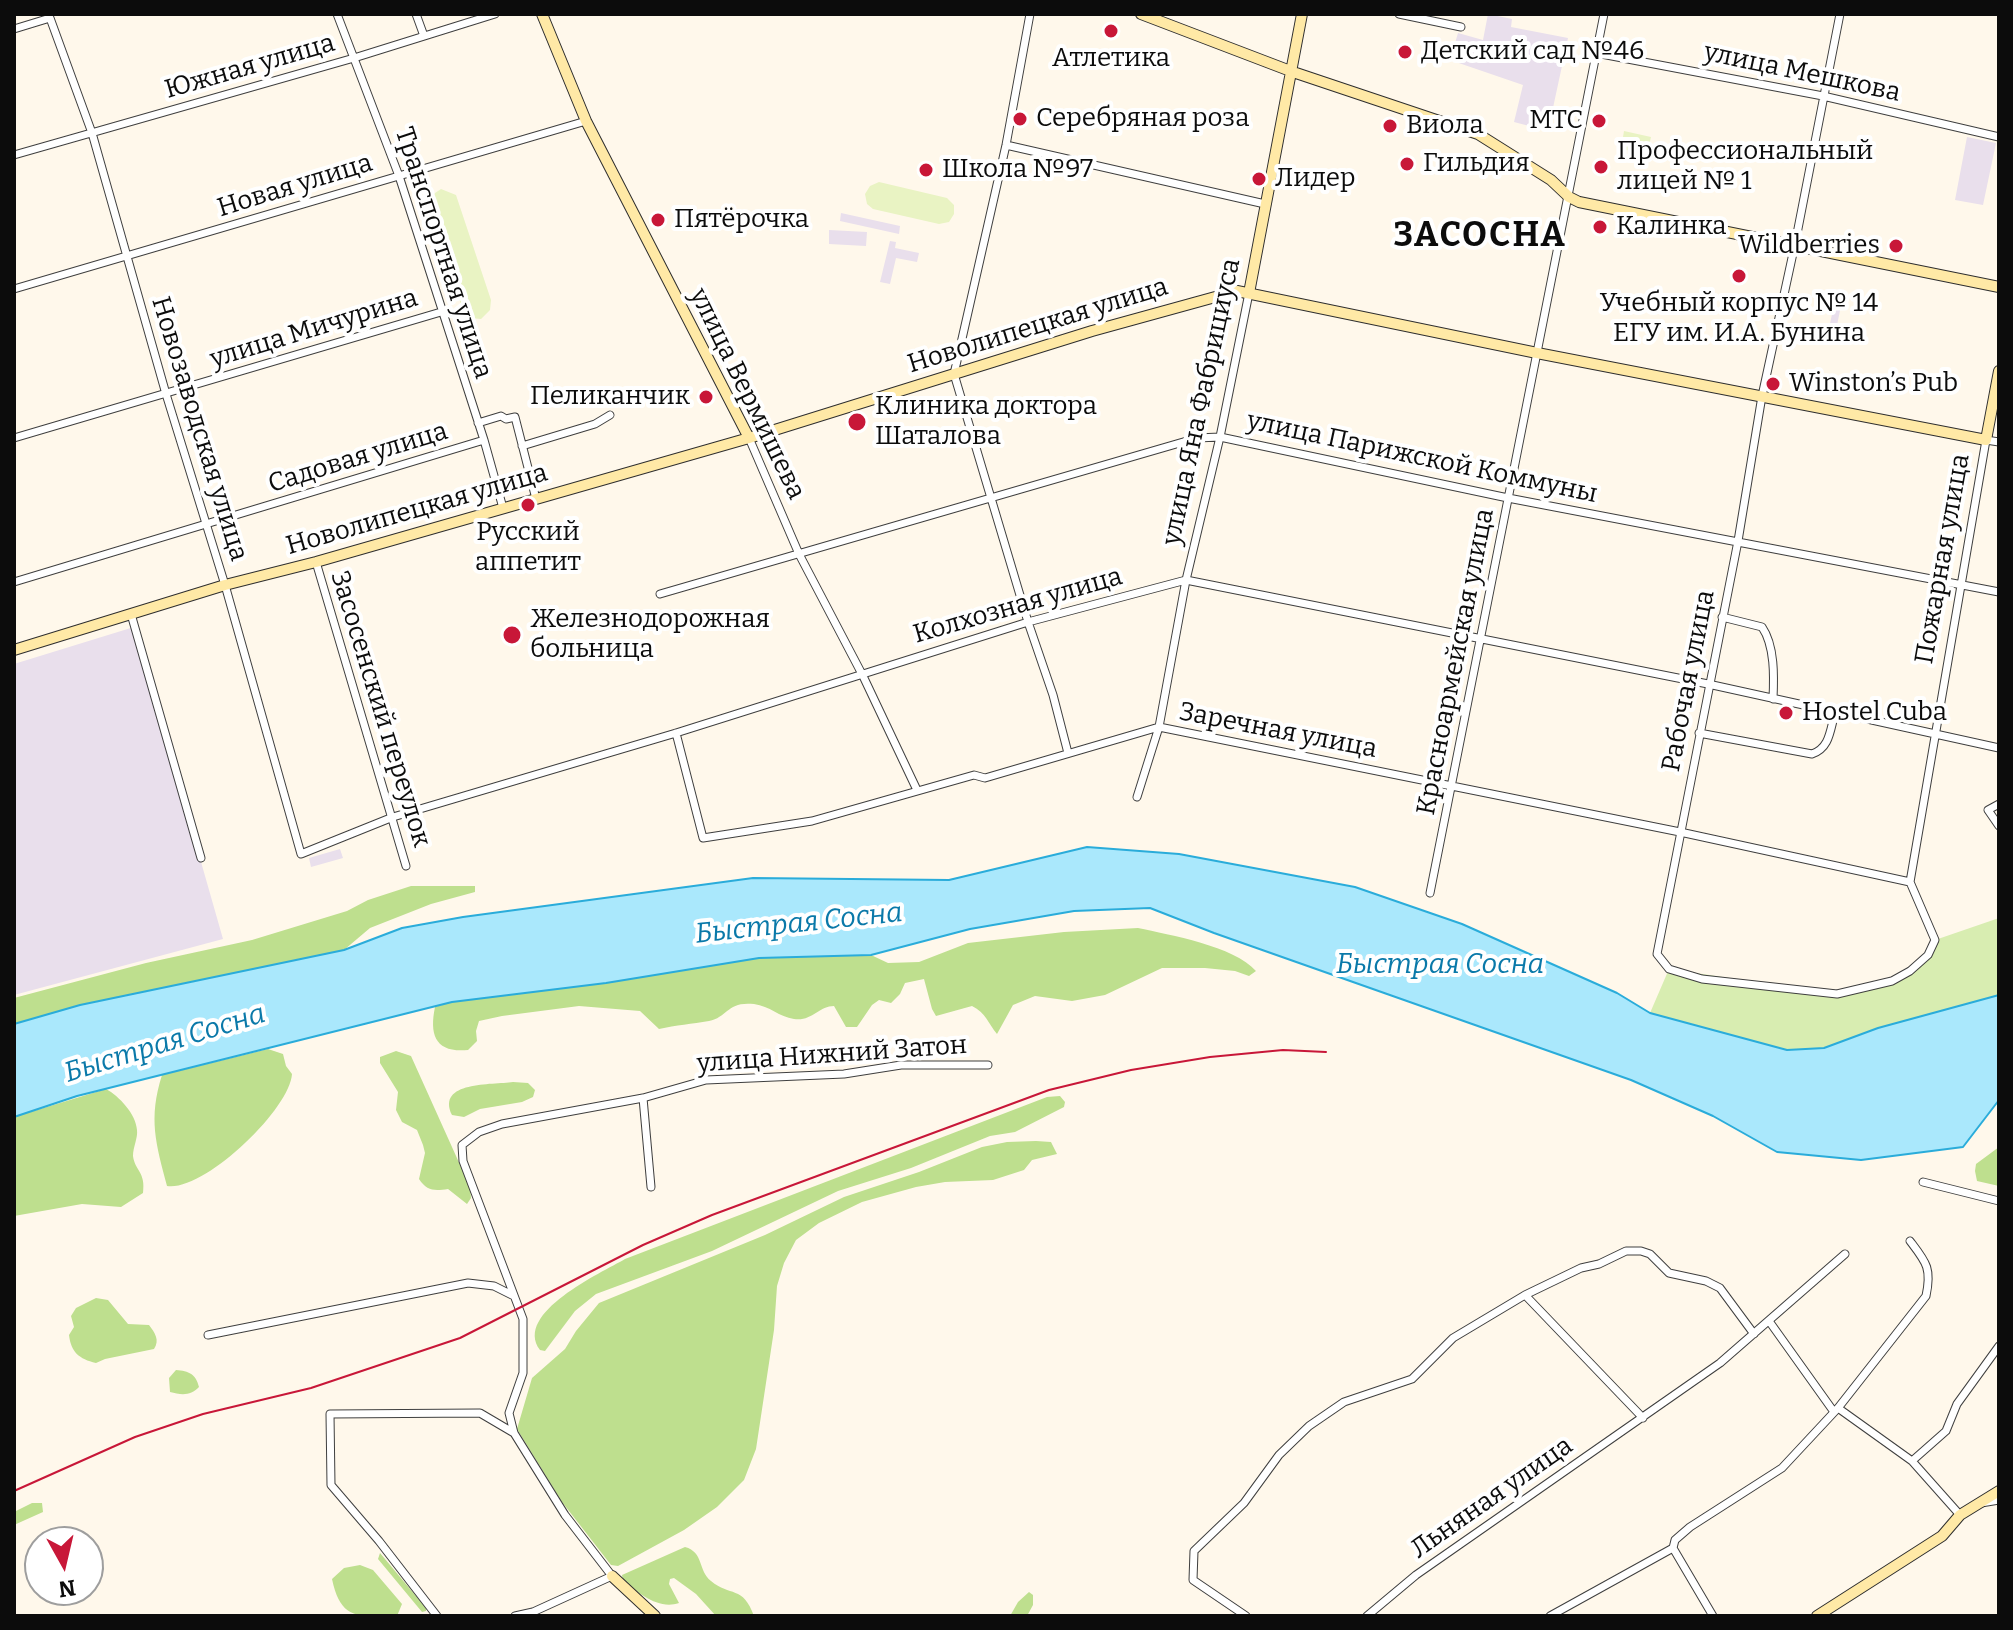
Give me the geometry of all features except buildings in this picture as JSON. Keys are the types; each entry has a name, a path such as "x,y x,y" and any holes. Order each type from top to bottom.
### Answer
{"street":[{"name":"Транспортная улица","path":"337,14 399,176 503,508"},
{"path":"416,14 424,36"},
{"name":"Южная улица","path":"14,155 354,58 495,14"},
{"name":"улица Вермишева","path":"542,14 586,121 749,438 799,554 863,676 917,790"},
{"path":"1030,14 1006,145 954,374 1068,753"},
{"path":"1141,14 1293,72 1478,134 1551,180 1569,197 1594,206 1999,287"},
{"name":"улица Яна Фабрициуса","path":"1137,797 1159,727 1186,580 1220,437 1249,293 1302,14"},
{"path":"1399,14 1461,27"},
{"name":"Красноармейская улица","path":"1430,893 1604,14"},
{"path":"1795,244 1840,14"},
{"name":"Новозаводская улица","path":"14,29 50,18 92,133 301,854"},
{"name":"улица Мешкова","path":"1596,53 1823,96 1999,137"},
{"name":"Новая улица","path":"14,289 586,121"},
{"path":"1006,145 1265,204"},
{"name":"Рабочая улица","path":"1795,244 1762,396 1738,541 1657,954 1669,969 1702,979 1837,994 1892,981 1910,971 1928,955 1935,940 1910,882"},
{"name":"Новолипецкая улица","path":"14,650 225,585 316,562 749,438 1237,291 1537,353 1999,442"},
{"name":"улица Мичурина","path":"14,438 441,312"},
{"name":"Пожарная улица","path":"1910,882 1999,371"},
{"path":"522,446 595,424 610,415"},
{"path":"478,423 501,416 506,419 515,417 536,499"},
{"name":"улица Парижской Коммуны","path":"660,594 1197,438 1220,437 1508,498 1999,592"},
{"name":"Садовая улица","path":"14,582 484,440"},
{"name":"Засосенский переулок","path":"316,562 406,866"},
{"name":"Колхозная улица","path":"301,854 393,817 863,676 1028,622 1186,580 1708,684 1999,748"},
{"path":"131,614 201,858"},
{"path":"1722,617 1762,627 1767,634 1774,675 1773,699"},
{"path":"1699,733 1812,754 1821,751 1828,741 1835,713"},
{"name":"Заречная улица","path":"676,733 703,838 812,821 974,775 985,778 1159,727 1680,832 1910,882"},
{"path":"1999,804 1988,810 1999,826"},
{"name":"улица Нижний Затон","path":"512,1295 463,1161 462,1145 479,1132 502,1124 643,1098 706,1080 844,1074 901,1065 988,1065"},
{"path":"643,1098 651,1187"},
{"path":"1923,1182 1999,1201"},
{"path":"1713,1616 1673,1548 1675,1540 1690,1527 1782,1468 1836,1410 1926,1296 1928,1265 1910,1241"},
{"path":"1246,1616 1193,1580 1194,1551 1244,1503 1279,1455 1309,1426 1344,1402 1412,1379 1453,1338 1525,1295 1581,1268 1599,1264 1626,1251 1641,1251 1650,1254 1669,1273 1706,1281 1720,1288 1754,1334"},
{"name":"Льняная улица","path":"1367,1616 1416,1575 1720,1363 1845,1254"},
{"path":"208,1335 468,1283 494,1286 512,1295 523,1319 523,1373 509,1413 514,1433 565,1515 612,1576 655,1616"},
{"path":"1525,1295 1643,1418"},
{"path":"1769,1321 1836,1410 1912,1461 1960,1515"},
{"path":"1912,1461 1946,1431 1957,1404 1999,1346"},
{"path":"437,1616 331,1485 330,1414 480,1413 514,1433"},
{"path":"1817,1616 1942,1536 1960,1515 1999,1491"},
{"path":"1979,1503 1999,1500"},
{"path":"1550,1616 1673,1548"},
{"path":"515,1616 533,1612 612,1576"}],"shaded area":[{"path":"1488,14 1512,19 1511,27 1568,38 1548,131 1514,122 1523,85 1450,60 1458,33 1483,40"},
{"path":"1967,137 1996,143 1983,205 1955,200"},
{"path":"841,213 900,226 899,234 840,221"},
{"path":"829,230 867,232 866,246 829,244"},
{"path":"890,241 896,242 895,248 919,253 917,262 896,258 890,284 880,282"},
{"path":"1835,300 1842,301 1835,335 1828,333"},
{"path":"134,627 223,939 14,995 14,664"},
{"path":"340,849 343,858 311,867 309,858"}],"green space":[{"path":"1624,131 1651,137 1647,154 1621,149"},
{"path":"879,182 947,198 954,205 954,214 949,222 939,224 873,209 867,204 865,194 870,186"},
{"path":"441,189 456,195 491,300 490,310 481,319 470,318 463,311 429,204 432,195"},
{"path":"411,886 475,886 475,892 431,904 370,928 344,950 80,1005 14,1024 14,998 146,963 252,940 347,911 368,900"},
{"path":"1999,918 1999,995 1878,1028 1824,1048 1787,1050 1650,1013 1669,969 1837,994 1892,981 1928,955 1935,940"},
{"path":"1138,928 1217,948 1246,962 1256,971 1249,976 1235,971 1205,968 1162,968 1105,995 1072,1001 1035,996 1013,1005 997,1034 984,1015 972,1006 936,1016 924,979 905,983 891,1003 879,1000 872,1005 857,1027 846,1027 834,1006 800,1019 789,1018 760,1005 745,1004 733,1007 709,1021 659,1029 640,1011 579,1006 479,1021 477,1041 468,1050 448,1049 434,1034 435,1007 452,1002 606,983 759,958 871,955 888,963 919,962 968,943 1064,932"},
{"path":"268,1049 283,1054 292,1074 288,1089 277,1107 243,1145 222,1162 202,1176 183,1184 167,1186 157,1144 155,1118 162,1075"},
{"path":"396,1051 411,1056 470,1187 471,1198 467,1204 448,1189 431,1189 419,1179 425,1153 423,1145 417,1130 402,1122 396,1110 398,1092 380,1063 380,1057"},
{"path":"513,1082 528,1083 535,1090 533,1097 522,1102 480,1109 464,1117 452,1115 449,1104 459,1090"},
{"path":"106,1089 126,1106 134,1118 137,1133 133,1156 142,1176 143,1193 121,1207 82,1204 14,1216 14,1117"},
{"path":"1060,1096 1065,1102 1064,1107 1015,1132 990,1136 911,1168 838,1191 712,1251 596,1294 575,1311 545,1351 540,1350 535,1336 539,1322 549,1309 580,1284 625,1259 1047,1097"},
{"path":"1051,1142 1057,1154 1032,1160 1024,1170 993,1180 945,1182 862,1202 819,1223 796,1240 777,1286 774,1330 756,1449 744,1480 717,1507 684,1530 618,1566 611,1565 562,1502 517,1429 532,1378 565,1349 599,1303 765,1235 844,1197 982,1147"},
{"path":"1999,1147 1999,1186 1977,1181 1976,1164"},
{"path":"96,1298 108,1300 128,1324 149,1325 157,1340 154,1349 96,1363 77,1354 69,1335 74,1327 71,1316 76,1308"},
{"path":"176,1370 191,1374 199,1387 186,1394 170,1392 169,1378"},
{"path":"32,1503 42,1503 43,1512 14,1525 14,1512"},
{"path":"685,1547 695,1553 711,1581 741,1596 754,1616 716,1616 696,1594 674,1578 670,1579 669,1584 679,1603 671,1605 649,1599 623,1581 622,1575"},
{"path":"380,1553 426,1611 422,1612 378,1559"},
{"path":"360,1565 373,1570 402,1604 397,1616 354,1614 341,1603 332,1579 344,1568"},
{"path":"1029,1592 1033,1595 1033,1605 1027,1616 1010,1616 1018,1602"}],"water":[{"name":"Быстрая Сосна","path":"1087,847 1179,854 1355,887 1462,924 1617,993 1650,1013 1787,1050 1824,1048 1878,1028 1999,995 1999,1100 1963,1147 1861,1160 1777,1152 1713,1116 1631,1080 1150,908 1074,911 970,929 871,955 759,958 606,983 452,1002 77,1096 14,1117 14,1024 80,1005 344,950 402,928 463,917 753,878 949,880"}],"railway":[{"path":"14,1491 135,1437 203,1414 311,1388 460,1338 643,1245 712,1215 1049,1090 1131,1070 1210,1057 1283,1050 1326,1052"}],"place":[{"name":"Атлетика","path":"1111,31"},
{"name":"Детский сад №46","path":"1405,52"},
{"name":"Серебряная роза","path":"1020,119"},
{"name":"МТС","path":"1599,121"},
{"name":"Виола","path":"1390,126"},
{"name":"Гильдия","path":"1407,164"},
{"name":"Профессиональный лицей № 1","path":"1601,167"},
{"name":"Школа №97","path":"926,170"},
{"name":"Лидер","path":"1259,179"},
{"name":"Пятёрочка","path":"658,220"},
{"name":"Калинка","path":"1600,227"},
{"name":"Wildberries","path":"1896,246"},
{"name":"Учебный корпус № 14 ЕГУ им. И.А. Бунина","path":"1739,276"},
{"name":"Winston’s Pub","path":"1773,384"},
{"name":"Пеликанчик","path":"706,397"},
{"name":"Клиника доктора Шаталова","path":"857,422"},
{"name":"Русский аппетит","path":"528,505"},
{"name":"Железнодорожная больница","path":"512,635"},
{"name":"Hostel Cuba","path":"1786,713"}],"district":[{"name":"ЗАСОСНА","path":"1480,237"}]}
